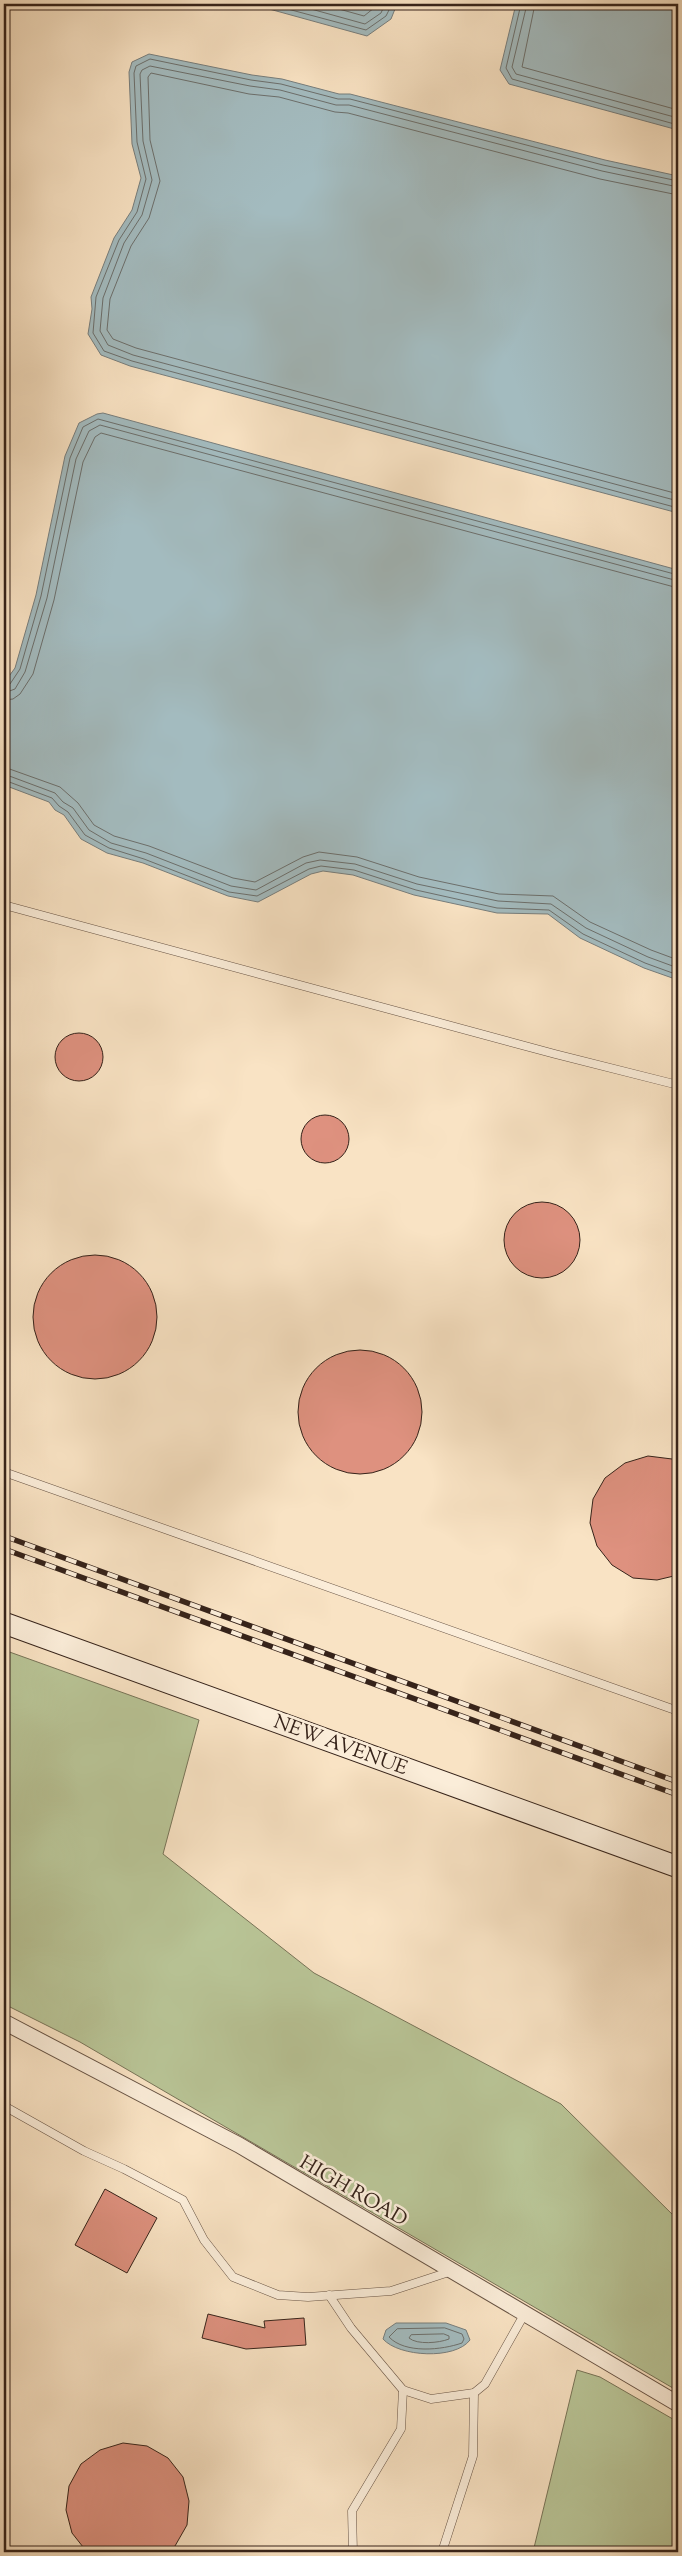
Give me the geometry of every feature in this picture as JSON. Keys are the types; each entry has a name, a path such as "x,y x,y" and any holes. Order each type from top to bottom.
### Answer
{"main road":[{"name":"NEW AVENUE","path":"4,1623 678,1867"}],"street":[{"name":"HIGH ROAD","path":"4,2022 239,2146 678,2404"}],"lane":[{"path":"4,905 536,1049 678,1085"},
{"path":"4,1472 678,1711"},
{"path":"4,2106 84,2151 124,2168 183,2200 204,2240 233,2277 278,2295 308,2297 391,2291 452,2271"},
{"path":"329,2295 351,2328 403,2390 431,2399 474,2393 485,2384 525,2314"},
{"path":"352,2552 352,2511 401,2430 403,2390"},
{"path":"442,2552 473,2456 474,2393"}],"green space":[{"path":"4,1650 199,1720 163,1854 314,1973 561,2104 678,2220 678,2391 80,2042 4,2004"},
{"path":"577,2370 600,2377 678,2422 678,2552 533,2552"}],"water":[{"path":"251,4 397,4 391,19 367,36"},
{"path":"516,4 678,4 678,130 509,84 500,70"},
{"path":"149,54 252,75 282,79 339,94 350,94 605,160 678,176 678,513 130,366 101,355 88,334 92,309 91,297 114,238 132,210 141,178 132,144 129,72 132,62"},
{"path":"103,413 678,570 678,980 644,968 580,938 548,914 497,913 414,895 353,875 323,871 311,874 258,902 228,896 143,863 107,853 81,839 64,815 55,810 49,802 4,785 4,683 15,668 36,595 65,456 79,423"},
{"path":"396,2323 446,2323 466,2330 470,2340 452,2351 440,2353 427,2354 401,2350 383,2339 386,2330"}],"building":[{"path":"79,1033 88,1035 96,1040 101,1048 103,1057 101,1066 96,1074 88,1079 79,1081 70,1079 62,1074 57,1066 55,1057 57,1048 62,1040 70,1035"},
{"path":"325,1115 334,1117 342,1122 347,1130 349,1139 347,1148 342,1156 334,1161 325,1163 316,1161 308,1156 303,1148 301,1139 303,1130 308,1122 316,1117"},
{"path":"535,1202 549,1202 563,1208 574,1219 578,1225 580,1240 578,1255 569,1267 557,1276 535,1278 521,1272 510,1261 504,1247 504,1233 510,1219 521,1208"},
{"path":"95,1255 119,1260 139,1273 152,1293 157,1317 152,1341 139,1361 119,1374 95,1379 71,1374 51,1361 38,1341 33,1317 38,1293 51,1273 71,1260"},
{"path":"360,1350 384,1355 404,1368 417,1388 422,1412 417,1436 404,1456 384,1469 360,1474 336,1469 316,1456 303,1436 298,1412 303,1388 316,1368 336,1355"},
{"path":"648,1456 672,1459 678,1463 678,1575 657,1580 633,1578 612,1565 597,1546 590,1523 593,1499 605,1478 625,1463"},
{"path":"105,2189 157,2218 127,2273 75,2245"},
{"path":"208,2314 265,2328 264,2321 304,2318 306,2345 246,2349 202,2338"},
{"path":"123,2443 147,2446 168,2458 183,2477 189,2501 187,2525 175,2546 167,2552 87,2552 72,2533 66,2510 69,2486 81,2464 100,2450"}],"railway":[{"path":"4,1536 678,1782"},
{"path":"4,1549 678,1795"}]}
